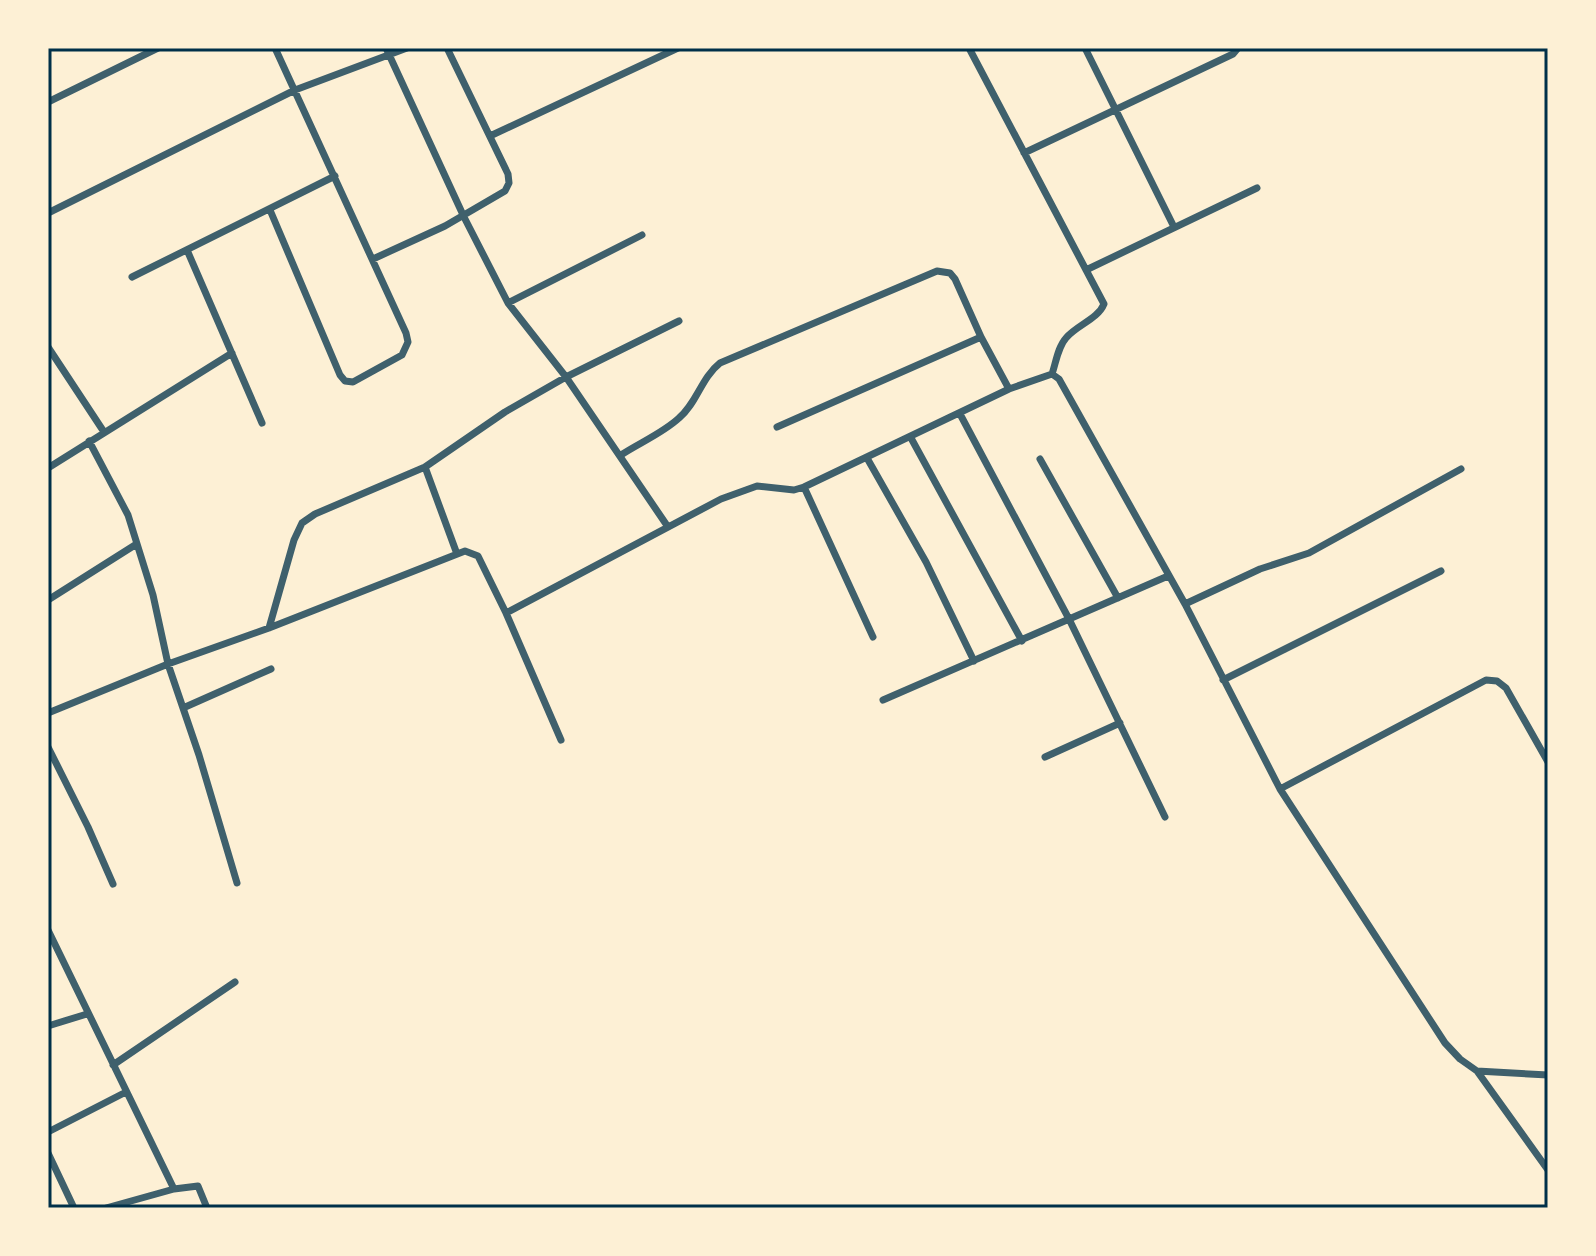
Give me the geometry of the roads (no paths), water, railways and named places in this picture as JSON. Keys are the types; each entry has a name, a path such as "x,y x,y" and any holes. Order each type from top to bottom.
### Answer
{"street":[{"path":"48,102 158,48"},
{"path":"270,210 345,381 353,382 402,355 408,342 275,48"},
{"path":"48,213 295,90 387,51 407,48"},
{"path":"373,259 464,217 505,191 509,183 508,174 447,48"},
{"path":"490,136 678,48"},
{"path":"969,48 1102,299 1103,308 1062,342 1052,374"},
{"path":"1085,48 1174,227"},
{"path":"1024,153 1233,54 1238,48"},
{"path":"387,51 464,217 508,303 566,377 668,527"},
{"path":"132,277 335,176"},
{"path":"1086,270 1257,188"},
{"path":"508,303 642,235"},
{"path":"187,250 262,423"},
{"path":"621,455 679,418 708,373 720,363 937,271 950,273 955,279 1009,389"},
{"path":"269,628 294,540 302,523 315,514 425,467 476,430 566,377 679,321"},
{"path":"777,427 981,337"},
{"path":"48,347 104,432"},
{"path":"48,468 232,353"},
{"path":"506,613 741,491 757,486 785,490 804,487 1009,389 1052,374"},
{"path":"1052,374 1059,379 1185,604 1280,789 1445,1043 1477,1071 1548,1170"},
{"path":"960,414 1069,619 1165,817"},
{"path":"911,438 1022,641"},
{"path":"89,441 128,515 153,595 168,664 237,883"},
{"path":"867,458 926,562 974,661"},
{"path":"1040,459 1118,598"},
{"path":"425,467 457,554"},
{"path":"1185,604 1260,569 1309,553 1461,469"},
{"path":"804,487 873,637"},
{"path":"48,600 135,545"},
{"path":"48,713 465,551 478,556 561,740"},
{"path":"1223,680 1441,571"},
{"path":"883,700 1168,576"},
{"path":"183,708 271,669"},
{"path":"1280,789 1486,680 1497,681 1506,688 1548,762"},
{"path":"1045,757 1120,723"},
{"path":"48,747 113,884"},
{"path":"48,930 174,1189"},
{"path":"48,951 57,947"},
{"path":"113,1065 235,982"},
{"path":"48,1026 87,1014"},
{"path":"1477,1071 1548,1075"},
{"path":"48,1132 126,1092"},
{"path":"48,1153 74,1208"},
{"path":"106,1208 174,1189 198,1186 207,1208"}]}
